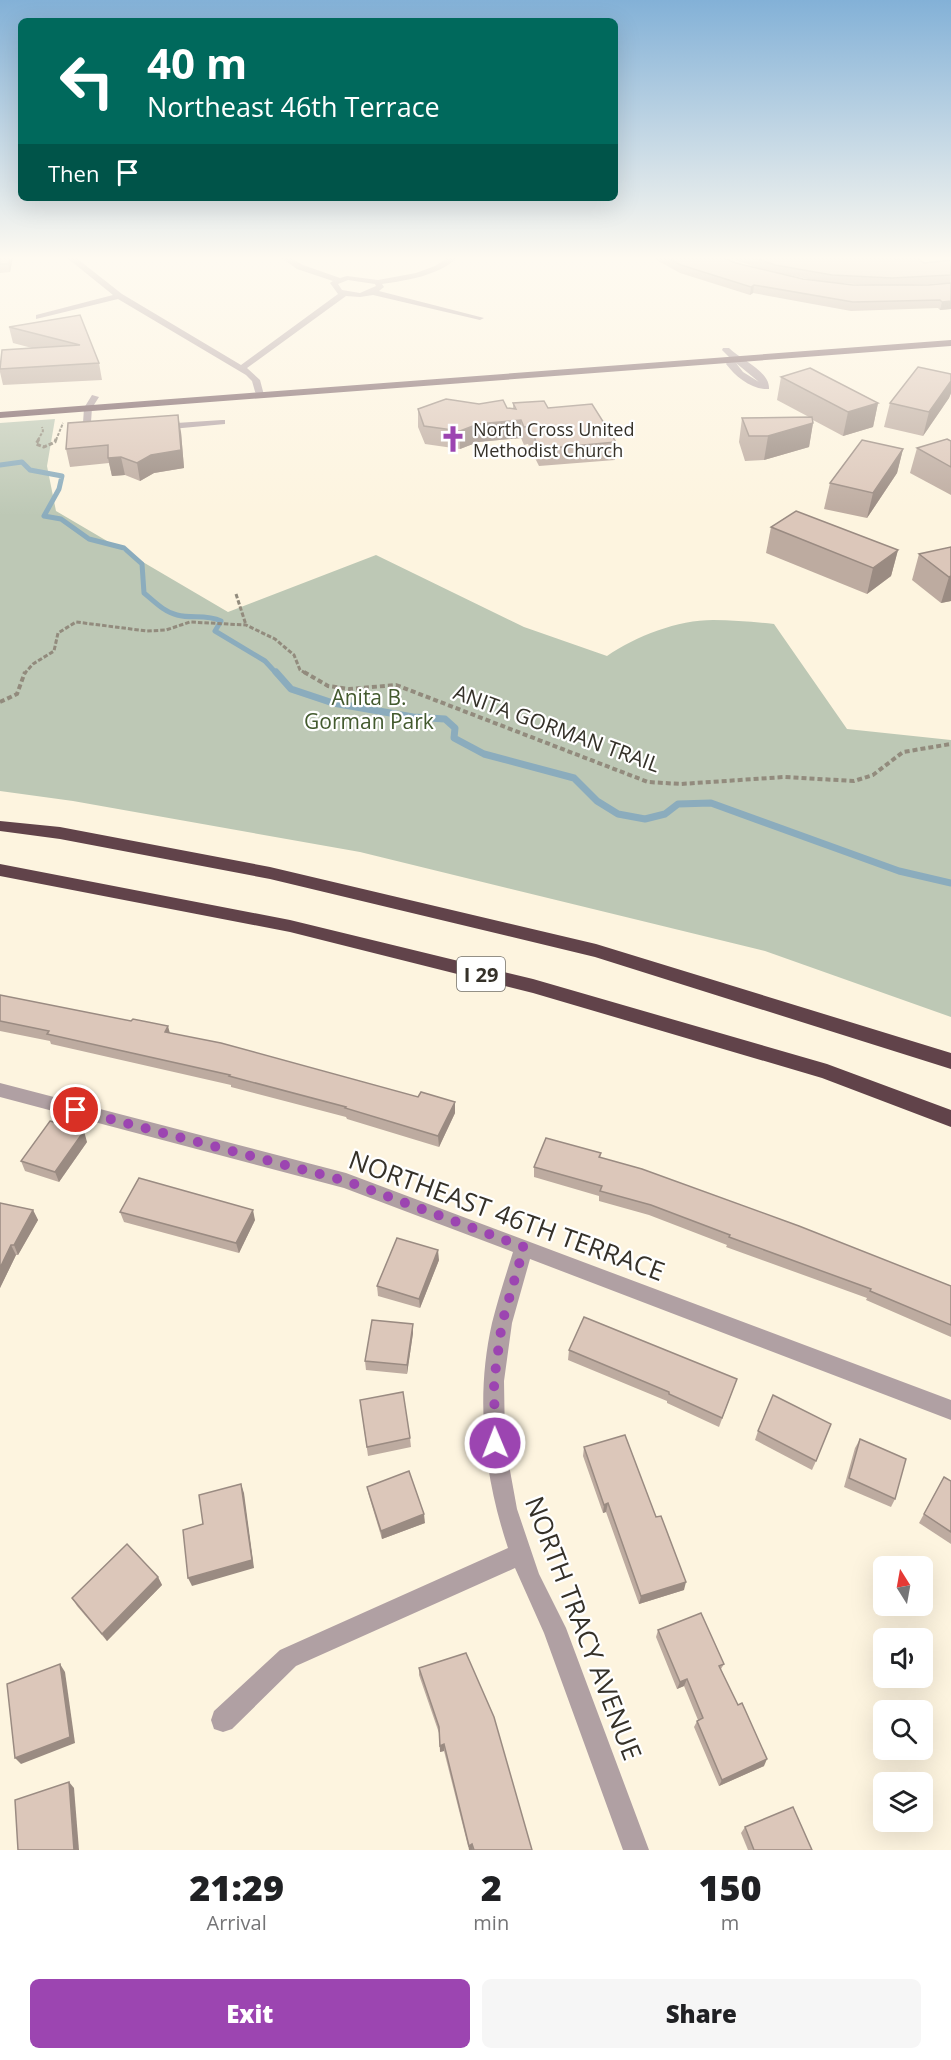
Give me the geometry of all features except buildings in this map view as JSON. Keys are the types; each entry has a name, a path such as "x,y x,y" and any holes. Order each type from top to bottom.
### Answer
{"highway":[{"name":"I 29","path":"0,826 60,833 270,873 596,951 951,1061"},
{"name":"I 29","path":"0,870 58,879 290,926 533,986 827,1072 951,1119"}],"main road":[{"path":"344,379 820,343"},
{"path":"0,415 259,390 600,370 947,343"},
{"path":"600,370 618,358"},
{"path":"247,386 259,390 269,384"},
{"path":"83,398 107,396"}],"street":[{"path":"200,343 242,368 256,380 259,390"},
{"path":"242,368 276,343"},
{"path":"726,350 734,360"},
{"name":"NORTHEAST 46TH TERRACE","path":"3,1096 346,1181 951,1410"},
{"name":"NORTH TRACY AVENUE","path":"524,1247 502,1323 494,1381 495,1443 506,1509 529,1578 554,1628 636,1850"},
{"path":"223,1720 288,1658 521,1554"}],"lane":[{"path":"95,397 88,408 87,423 91,427 106,430"},
{"path":"151,428 222,422"}],"path":[{"path":"39,421 43,431 36,444 44,447 55,442 66,417"},
{"path":"236,594 246,625"},
{"name":"ANITA GORMAN TRAIL","path":"0,702 17,695 20,690 21,677 31,665 54,651 58,633 68,625 89,622 147,631 166,630 190,622 246,625 275,639 294,655 300,670 328,686 349,689 396,685 648,782 700,783 784,777 854,781 873,775 903,752 951,744"}],"green space":[{"name":"Anita B. Gorman Park","path":"55,419 47,466 56,511 228,612 376,555 524,627 607,656 658,630 686,623 721,620 774,624 847,729 951,740 951,1017 765,951 360,852 73,801 0,791 0,423"}],"waterway":[{"path":"0,465 22,462 30,470 62,476 59,489 44,516 61,519 89,539 124,548 142,564 144,593 155,603 177,615 221,621 215,631 265,661 277,674"},
{"path":"276,672 291,689 333,703 413,717 445,719 455,728 454,738 484,754 574,778 597,801 618,814 645,819 665,814 678,804 711,803 899,871 951,883"}],"place":[{"name":"North Cross United Methodist Church","path":"453,439"}],"route":[{"path":"76,1110 346,1181 524,1247 502,1323 494,1381 495,1443"}]}
